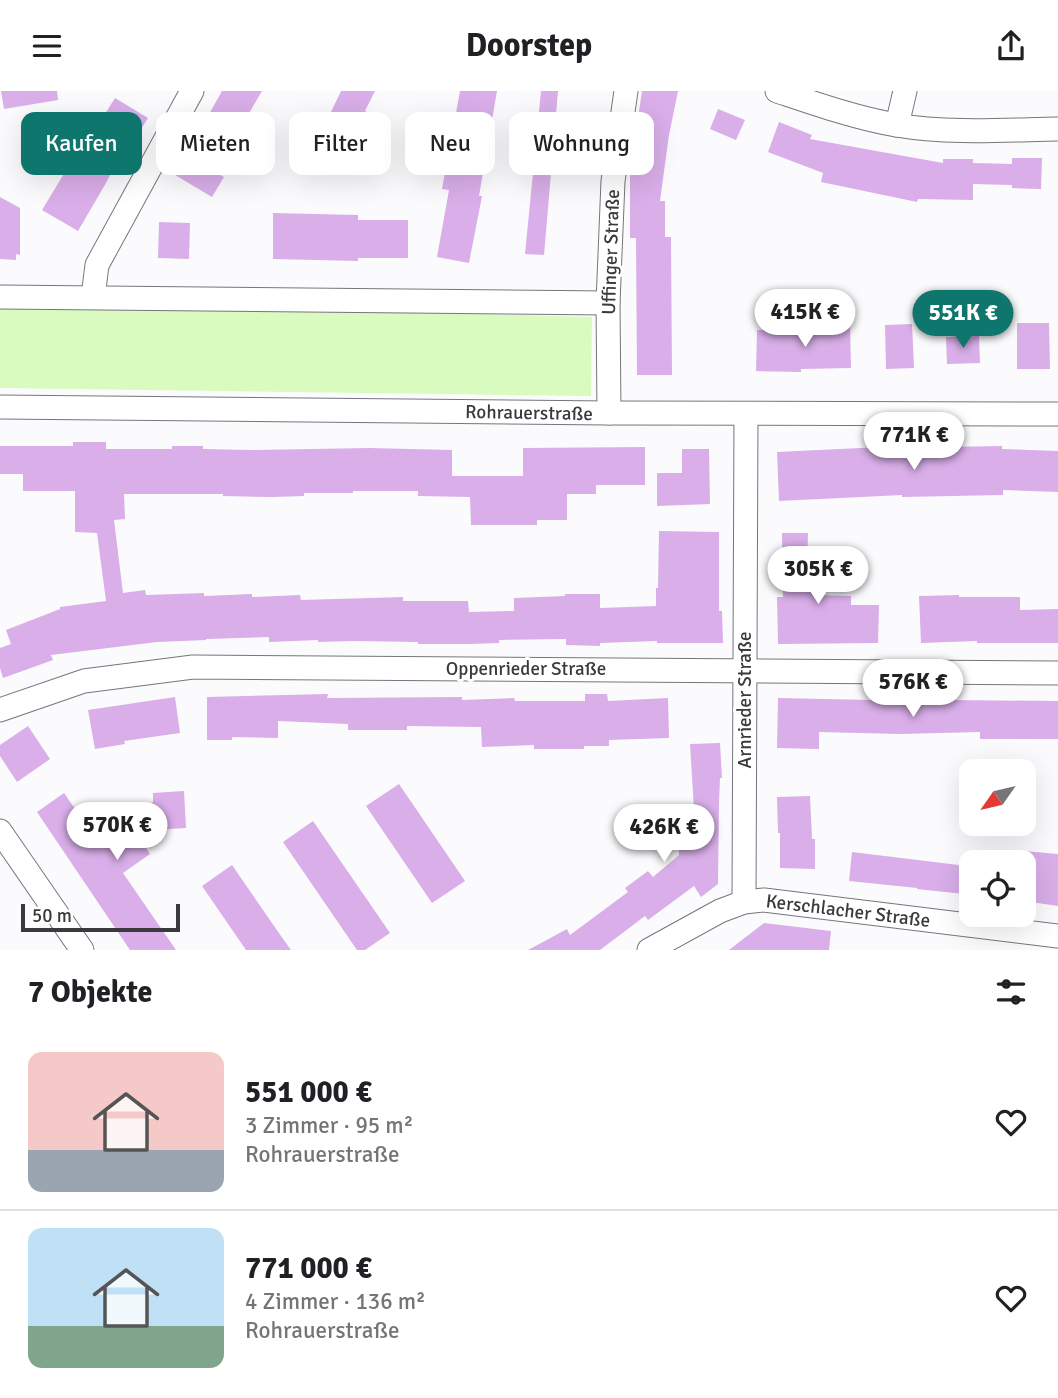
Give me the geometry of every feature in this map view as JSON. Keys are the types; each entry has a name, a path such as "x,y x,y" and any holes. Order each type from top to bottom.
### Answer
{"street":[{"path":"93,297 97,265 192,91"},
{"name":"Uffinger Straße","path":"609,413 608,303 613,181 626,91"},
{"path":"777,91 836,111 897,125 950,130 1058,129"},
{"path":"897,125 905,91"},
{"path":"0,297 608,303"},
{"name":"Rohrauerstraße","path":"0,407 1058,414"},
{"name":"Arnrieder Straße","path":"744,902 746,414"},
{"name":"Oppenrieder Straße","path":"0,710 84,681 193,667 1058,673"},
{"path":"0,831 82,950"},
{"name":"Kerschlacher Straße","path":"649,950 720,911 744,902 764,900 1058,936"}],"green space":[{"path":"120,304 592,317 591,396 0,388 0,306"}],"building":[{"path":"1,91 57,91 58,100 4,109"},
{"path":"222,91 262,91 250,112 210,112"},
{"path":"341,91 375,91 365,111 367,112 331,112"},
{"path":"460,91 497,91 493,112 456,112"},
{"path":"541,91 558,91 556,112 539,112"},
{"path":"642,91 678,91 660,201 665,201 665,237 671,237 672,375 637,375 636,238 630,238 630,175 654,175 654,112 639,112"},
{"path":"115,98 138,112 106,112"},
{"path":"718,109 745,120 736,140 710,129"},
{"path":"142,114 148,118 142,128"},
{"path":"779,122 812,135 810,139 943,163 943,159 973,159 973,163 1012,164 1012,158 1042,158 1041,189 973,184 973,200 918,199 917,202 821,182 823,173 768,152"},
{"path":"63,175 110,175 78,231 42,210"},
{"path":"175,175 224,177 212,197"},
{"path":"445,175 483,175 479,196 482,196 469,263 437,257 449,190 442,189"},
{"path":"533,175 551,175 544,255 525,254"},
{"path":"0,197 20,208 20,255 16,254 16,260 0,259"},
{"path":"273,213 358,215 358,220 408,220 408,258 358,258 358,261 273,259"},
{"path":"159,222 190,223 189,259 158,258"},
{"path":"850,322 851,368 801,369 801,372 756,371 757,330 816,331 816,323"},
{"path":"1017,323 1049,323 1050,369 1017,369"},
{"path":"912,324 914,368 886,369 885,325"},
{"path":"979,336 980,363 947,364 946,337"},
{"path":"73,442 106,442 106,449 203,446 203,449 252,450 452,450 452,476 523,476 523,448 645,447 645,485 596,485 596,494 567,494 567,520 537,520 537,525 471,525 470,497 418,496 418,491 304,493 304,496 272,497 124,494 125,519 114,520 123,593 145,590 146,595 300,595 301,600 403,597 403,601 468,601 469,612 514,611 514,598 600,594 600,608 656,606 659,531 719,532 719,611 722,611 723,643 657,641 600,643 600,646 566,645 566,639 418,644 318,640 269,642 269,637 206,639 51,655 53,660 3,678 0,648 11,644 6,630 60,607 106,601 97,533 75,532 75,491 23,491 23,474 0,474 0,446 73,446"},
{"path":"944,444 944,447 1002,446 1002,449 1058,451 1058,492 1003,490 1003,495 902,495 779,501 777,452"},
{"path":"682,449 709,449 710,504 657,506 657,473 682,473"},
{"path":"782,533 808,533 807,570 812,570 812,595 851,596 851,605 879,605 878,643 778,644 777,597 783,597"},
{"path":"919,596 1020,597 1020,610 1058,609 1058,643 921,643"},
{"path":"328,694 327,698 462,697 462,700 514,698 515,701 585,701 585,694 607,694 608,701 668,698 669,738 609,740 609,746 584,746 584,749 534,749 534,745 482,747 481,727 407,726 407,730 348,730 348,724 278,721 278,738 232,737 232,740 207,740 207,697"},
{"path":"175,697 180,733 124,741 125,744 95,749 88,710"},
{"path":"778,698 880,702 1058,701 1058,739 980,739 980,732 819,732 819,749 777,748"},
{"path":"28,726 50,759 17,782 0,756 0,745"},
{"path":"720,743 722,778 718,884 701,897 694,886 648,920 645,916 600,950 528,950 567,929 570,935 628,892 625,888 648,871 653,877 679,855 678,809 694,809 690,744"},
{"path":"399,784 465,881 432,903 366,806"},
{"path":"184,791 186,828 135,831 150,854 123,873 176,950 130,950 37,812 64,793 98,842 132,818 130,815 153,802 153,793"},
{"path":"810,796 815,869 780,868 777,797"},
{"path":"313,821 390,933 365,950 357,950 283,842"},
{"path":"852,852 959,865 959,893 849,881"},
{"path":"1036,852 1058,854 1058,906 1036,903"},
{"path":"232,865 291,950 246,950 202,886"},
{"path":"764,923 831,931 829,950 729,950"}]}
